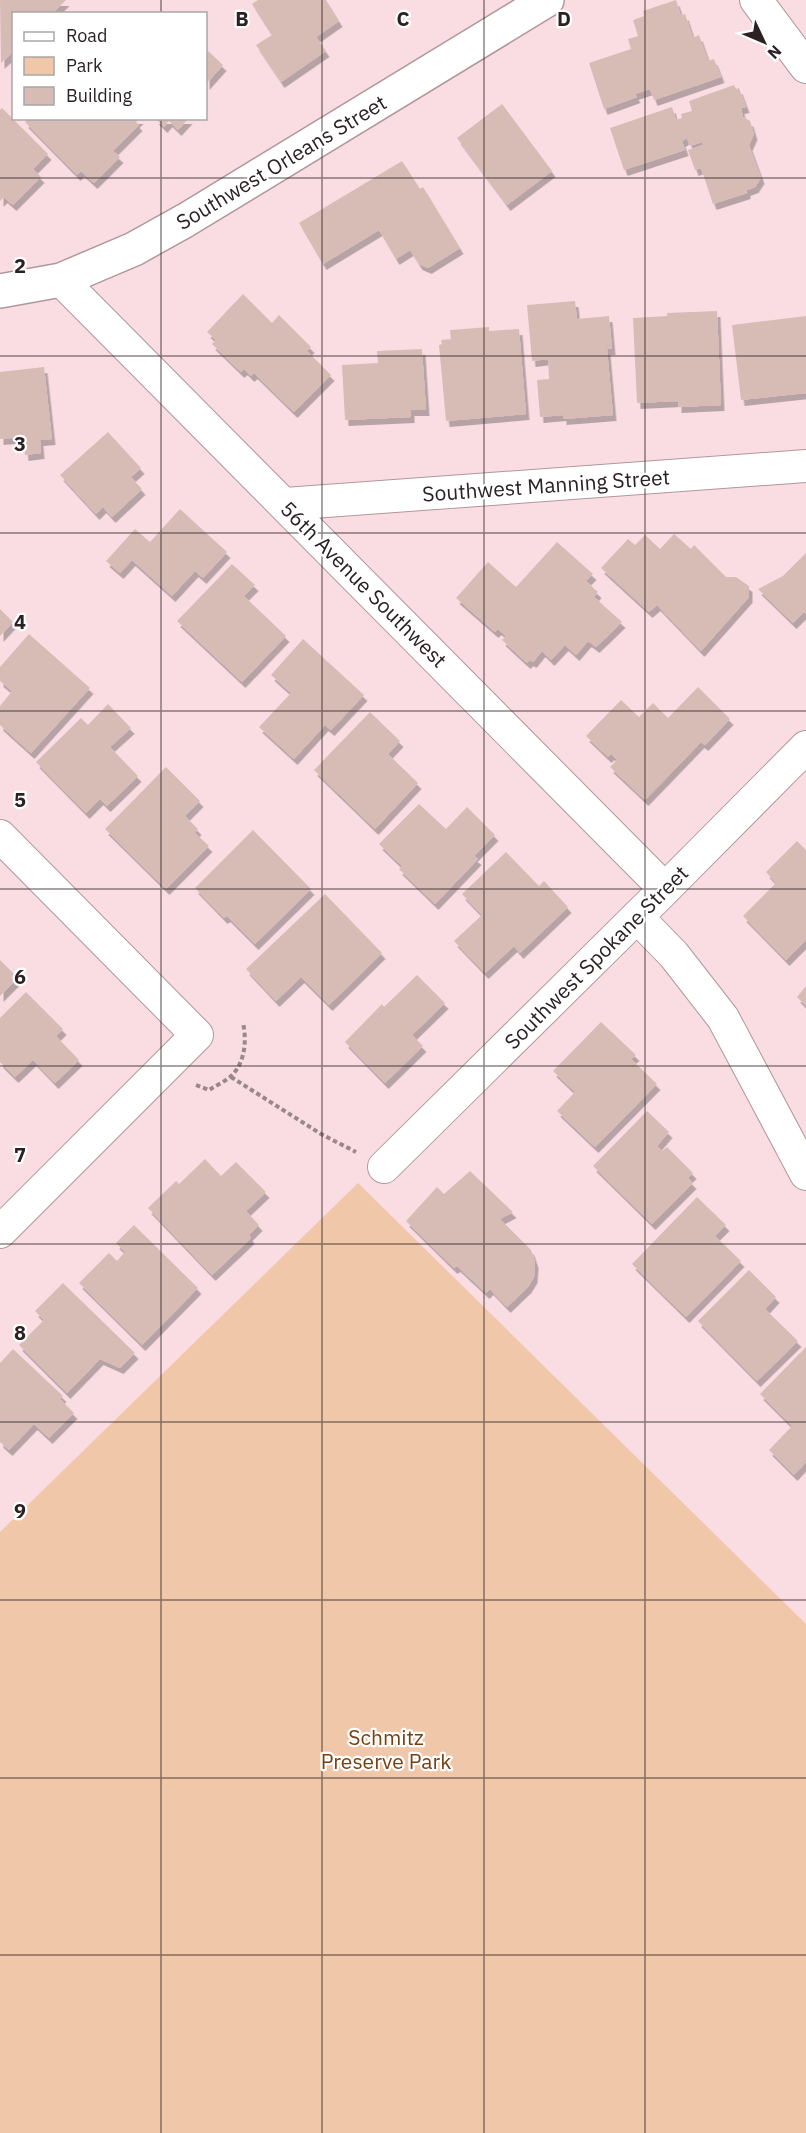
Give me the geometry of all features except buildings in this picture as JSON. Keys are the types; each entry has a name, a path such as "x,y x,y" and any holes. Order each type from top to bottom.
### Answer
{"street":[{"name":"Southwest Orleans Street","path":"0,291 61,280 134,249 186,220 547,0"},
{"path":"756,0 806,67"},
{"name":"56th Avenue Southwest","path":"61,280 665,889"},
{"name":"Southwest Manning Street","path":"285,504 806,466"},
{"name":"Southwest Spokane Street","path":"384,1167 638,917 806,747"},
{"path":"0,836 197,1035 0,1232"},
{"path":"638,917 674,955 723,1018 806,1174"}],"path":[{"path":"191,1081 198,1087 209,1090 231,1077 242,1058 247,1040 243,1023"},
{"path":"231,1077 321,1134"}],"green space":[{"name":"Schmitz Preserve Park","path":"358,1183 806,1624 806,2133 0,2133 0,1532"}]}
